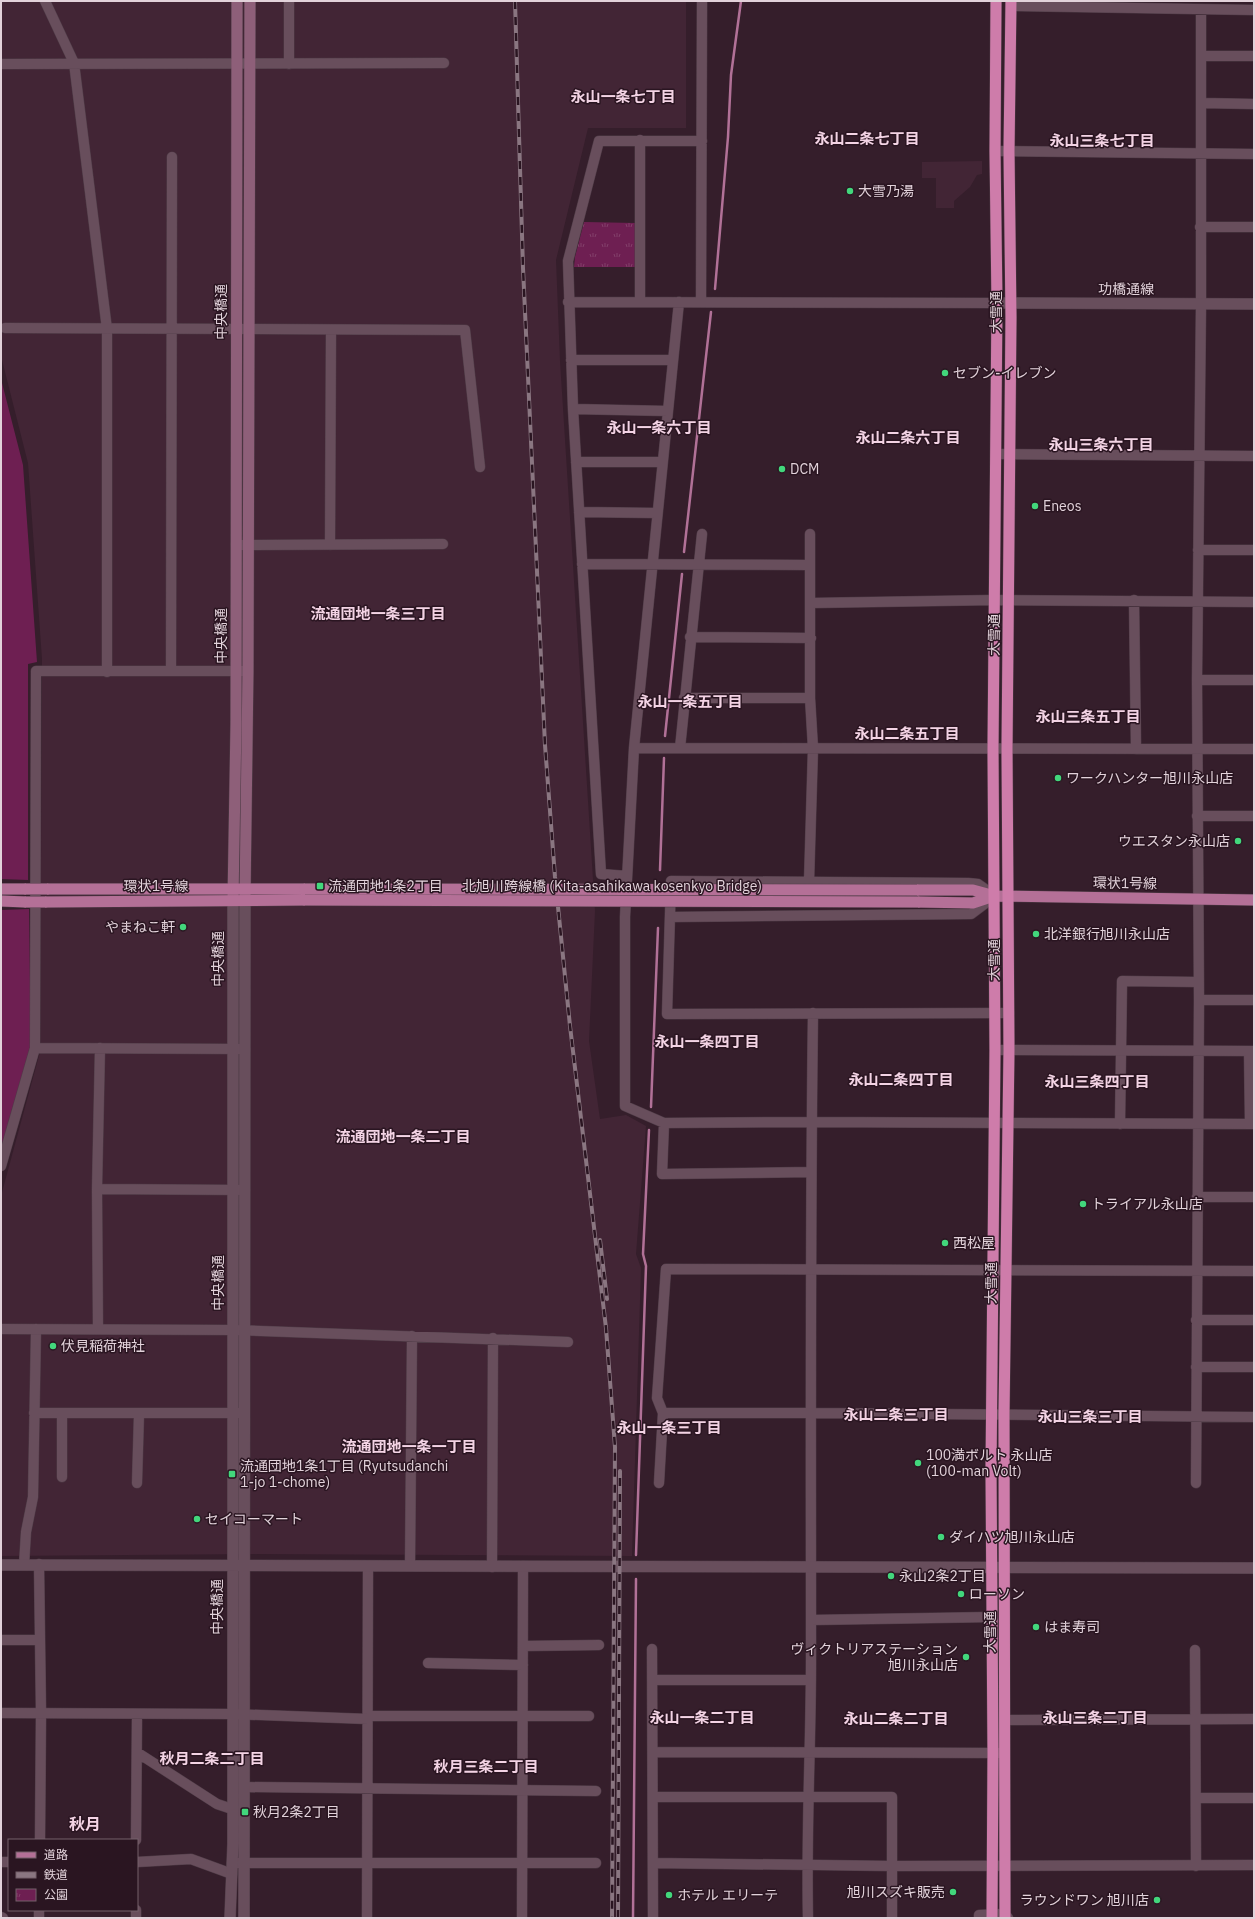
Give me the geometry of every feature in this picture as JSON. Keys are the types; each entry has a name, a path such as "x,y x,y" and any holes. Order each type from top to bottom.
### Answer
{"highway":[{"name":"大雪通","path":"992,1917 993,1753 991,1414 995,1050 993,748 997,303 995,151 996,1"},
{"name":"大雪通","path":"1006,1917 1004,1414 1009,1050 1007,749 1011,303 1009,151 1011,3"}],"main road":[{"name":"中央橋通","path":"233,900 236,671 237,1"},
{"name":"中央橋通","path":"245,900 249,545 250,1"},
{"name":"環状1号線","path":"5,889 245,888 305,894"},
{"name":"環状1号線","path":"917,890 973,890 995,896 1254,900"},
{"name":"北旭川跨線橋 (Kita-asahikawa kosenkyo Bridge)","path":"305,894 917,890"},
{"name":"環状1号線","path":"5,901 245,900 305,894"},
{"name":"北旭川跨線橋 (Kita-asahikawa kosenkyo Bridge)","path":"305,894 918,902"},
{"name":"環状1号線","path":"918,902 973,903 995,896"}],"street":[{"path":"45,1 74,63 107,329 107,672"},
{"path":"289,1 289,64"},
{"path":"701,302 702,1"},
{"path":"1011,3 1201,10 1254,10"},
{"path":"1196,1483 1198,1051 1197,601 1200,456 1201,10"},
{"path":"1201,56 1254,56"},
{"path":"1,64 444,63"},
{"path":"1201,103 1254,104"},
{"path":"640,140 640,302"},
{"path":"627,876 601,874 573,409 568,302 568,261 599,141 702,141"},
{"path":"995,151 1254,154"},
{"path":"171,671 172,157"},
{"path":"1200,227 1254,227"},
{"path":"568,302 701,302 743,304 997,303"},
{"path":"679,302 634,748 627,876 625,1106 664,1123 811,1122 1252,1124 1252,1051 995,1050"},
{"name":"功橋通線","path":"997,303 1254,304"},
{"path":"5,328 465,330 480,467"},
{"path":"330,544 331,330"},
{"path":"571,360 673,360"},
{"path":"573,409 668,411"},
{"path":"996,454 1254,456"},
{"path":"576,462 662,462"},
{"path":"579,512 657,513"},
{"path":"680,748 690,637 702,534"},
{"path":"809,882 813,748 810,698 810,534"},
{"path":"236,545 444,544"},
{"path":"1198,550 1254,550"},
{"path":"582,564 810,565"},
{"path":"811,603 995,600 1254,602"},
{"path":"1134,600 1136,749"},
{"path":"690,637 811,638"},
{"path":"1,1166 35,1048 36,671 248,671"},
{"path":"1197,680 1254,680"},
{"path":"684,698 810,698"},
{"path":"634,748 1254,749"},
{"path":"1197,816 1254,816"},
{"path":"670,917 971,914 995,896 978,884 671,881 667,1014 1009,1013"},
{"name":"中央橋通","path":"230,1918 232,1868 233,900"},
{"name":"中央橋通","path":"244,1918 246,1412 245,900"},
{"path":"1120,1124 1122,981 1197,982"},
{"path":"1198,1000 1254,1000"},
{"path":"808,1918 807,1865 811,1680 810,1268 812,1013"},
{"path":"35,1048 245,1049"},
{"path":"98,1329 97,1189 100,1048"},
{"path":"664,1123 662,1174 811,1172"},
{"path":"97,1189 245,1190"},
{"path":"1197,1197 1254,1197"},
{"path":"659,1482 663,1414 657,1398 666,1269 810,1268 1254,1271"},
{"path":"1196,1320 1254,1320"},
{"path":"1,1329 233,1330 494,1338 568,1342"},
{"path":"24,1565 26,1532 33,1497 36,1329"},
{"path":"410,1566 412,1336"},
{"path":"492,1567 494,1338"},
{"path":"1196,1367 1254,1367"},
{"path":"34,1413 139,1414 246,1412"},
{"path":"62,1413 62,1476"},
{"path":"663,1414 810,1413 1254,1417"},
{"path":"137,1483 139,1414"},
{"path":"39,1564 41,1713 40,1839"},
{"path":"1,1565 1254,1568"},
{"path":"367,1918 368,1566"},
{"path":"522,1918 523,1566"},
{"path":"811,1620 992,1617"},
{"path":"1,1640 40,1640"},
{"path":"523,1646 599,1646"},
{"path":"652,1649 653,1918"},
{"path":"1195,1650 1196,1866"},
{"path":"428,1663 523,1665"},
{"path":"653,1680 811,1680"},
{"path":"1,1713 137,1715 244,1714 368,1717 589,1716"},
{"path":"136,1839 138,1753 137,1715"},
{"path":"1006,1720 1254,1719"},
{"path":"653,1752 1006,1753"},
{"path":"138,1753 218,1804 232,1809"},
{"path":"245,1787 596,1791"},
{"path":"653,1797 892,1798 892,1918"},
{"path":"1196,1798 1254,1798"},
{"path":"138,1862 191,1859 232,1868 244,1863 596,1863"},
{"path":"653,1863 892,1866 1254,1866"},
{"path":"979,1918 979,1915 1006,1917"}],"shaded area":[{"path":"1,1 686,1 686,128 588,128 556,260 560,361 595,911 589,1041 600,1119 626,1115 646,1126 636,1254 641,1268 632,1556 256,1554 1,1556 1,1196 40,1052 42,659 28,463 1,356"},
{"path":"982,161 982,174 977,175 970,187 954,201 954,208 936,208 936,178 922,178 922,162"}],"green space":[{"path":"584,222 635,223 635,267 574,267"},
{"path":"1,379 23,465 37,662 28,664 28,880 1,879"},
{"path":"29,909 31,1050 1,1154 1,910"}],"waterway":[{"path":"715,289 728,137 731,75 741,1"},
{"path":"684,552 711,312"},
{"path":"665,736 682,574"},
{"path":"660,870 664,758"},
{"path":"651,1107 658,928"},
{"path":"636,1555 646,1266 643,1254 649,1130"},
{"path":"633,1918 636,1579"}],"railway":[{"path":"515,1 523,268 545,745 555,877 570,1026 606,1328 615,1447 612,1918"},
{"path":"600,1240 607,1299"},
{"path":"618,1918 620,1471"}],"place":[{"name":"大雪乃湯","path":"850,191"},
{"name":"セブン-イレブン","path":"945,373"},
{"name":"DCM","path":"782,469"},
{"name":"Eneos","path":"1035,506"},
{"name":"ワークハンター旭川永山店","path":"1058,778"},
{"name":"ウエスタン永山店","path":"1238,841"},
{"name":"流通団地1条2丁目","path":"320,886"},
{"name":"やまねこ軒","path":"183,927"},
{"name":"北洋銀行旭川永山店","path":"1036,934"},
{"name":"トライアル永山店","path":"1083,1204"},
{"name":"西松屋","path":"945,1243"},
{"name":"伏見稲荷神社","path":"53,1346"},
{"name":"100満ボルト 永山店 (100-man Volt)","path":"918,1463"},
{"name":"流通団地1条1丁目 (Ryutsudanchi 1-jo 1-chome)","path":"232,1474"},
{"name":"セイコーマート","path":"197,1519"},
{"name":"ダイハツ旭川永山店","path":"941,1537"},
{"name":"永山2条2丁目","path":"891,1576"},
{"name":"ローソン","path":"961,1594"},
{"name":"はま寿司","path":"1036,1627"},
{"name":"ヴィクトリアステーション 旭川永山店","path":"966,1657"},
{"name":"秋月2条2丁目","path":"245,1812"},
{"name":"旭川スズキ販売","path":"953,1892"},
{"name":"ホテル エリーテ","path":"669,1895"},
{"name":"ラウンドワン 旭川店","path":"1157,1900"}],"district":[{"name":"永山一条七丁目","path":"623,97"},
{"name":"永山二条七丁目","path":"867,139"},
{"name":"永山三条七丁目","path":"1102,141"},
{"name":"永山一条六丁目","path":"659,428"},
{"name":"永山二条六丁目","path":"908,438"},
{"name":"永山三条六丁目","path":"1101,445"},
{"name":"流通団地一条三丁目","path":"378,614"},
{"name":"永山一条五丁目","path":"690,702"},
{"name":"永山三条五丁目","path":"1088,717"},
{"name":"永山二条五丁目","path":"907,734"},
{"name":"永山一条四丁目","path":"707,1042"},
{"name":"永山二条四丁目","path":"901,1080"},
{"name":"永山三条四丁目","path":"1097,1082"},
{"name":"流通団地一条二丁目","path":"403,1137"},
{"name":"永山二条三丁目","path":"896,1415"},
{"name":"永山三条三丁目","path":"1090,1417"},
{"name":"永山一条三丁目","path":"669,1428"},
{"name":"流通団地一条一丁目","path":"409,1447"},
{"name":"永山一条二丁目","path":"702,1718"},
{"name":"永山三条二丁目","path":"1095,1718"},
{"name":"永山二条二丁目","path":"896,1719"},
{"name":"秋月二条二丁目","path":"212,1759"},
{"name":"秋月三条二丁目","path":"486,1767"},
{"name":"秋月","path":"85,1824"}]}
